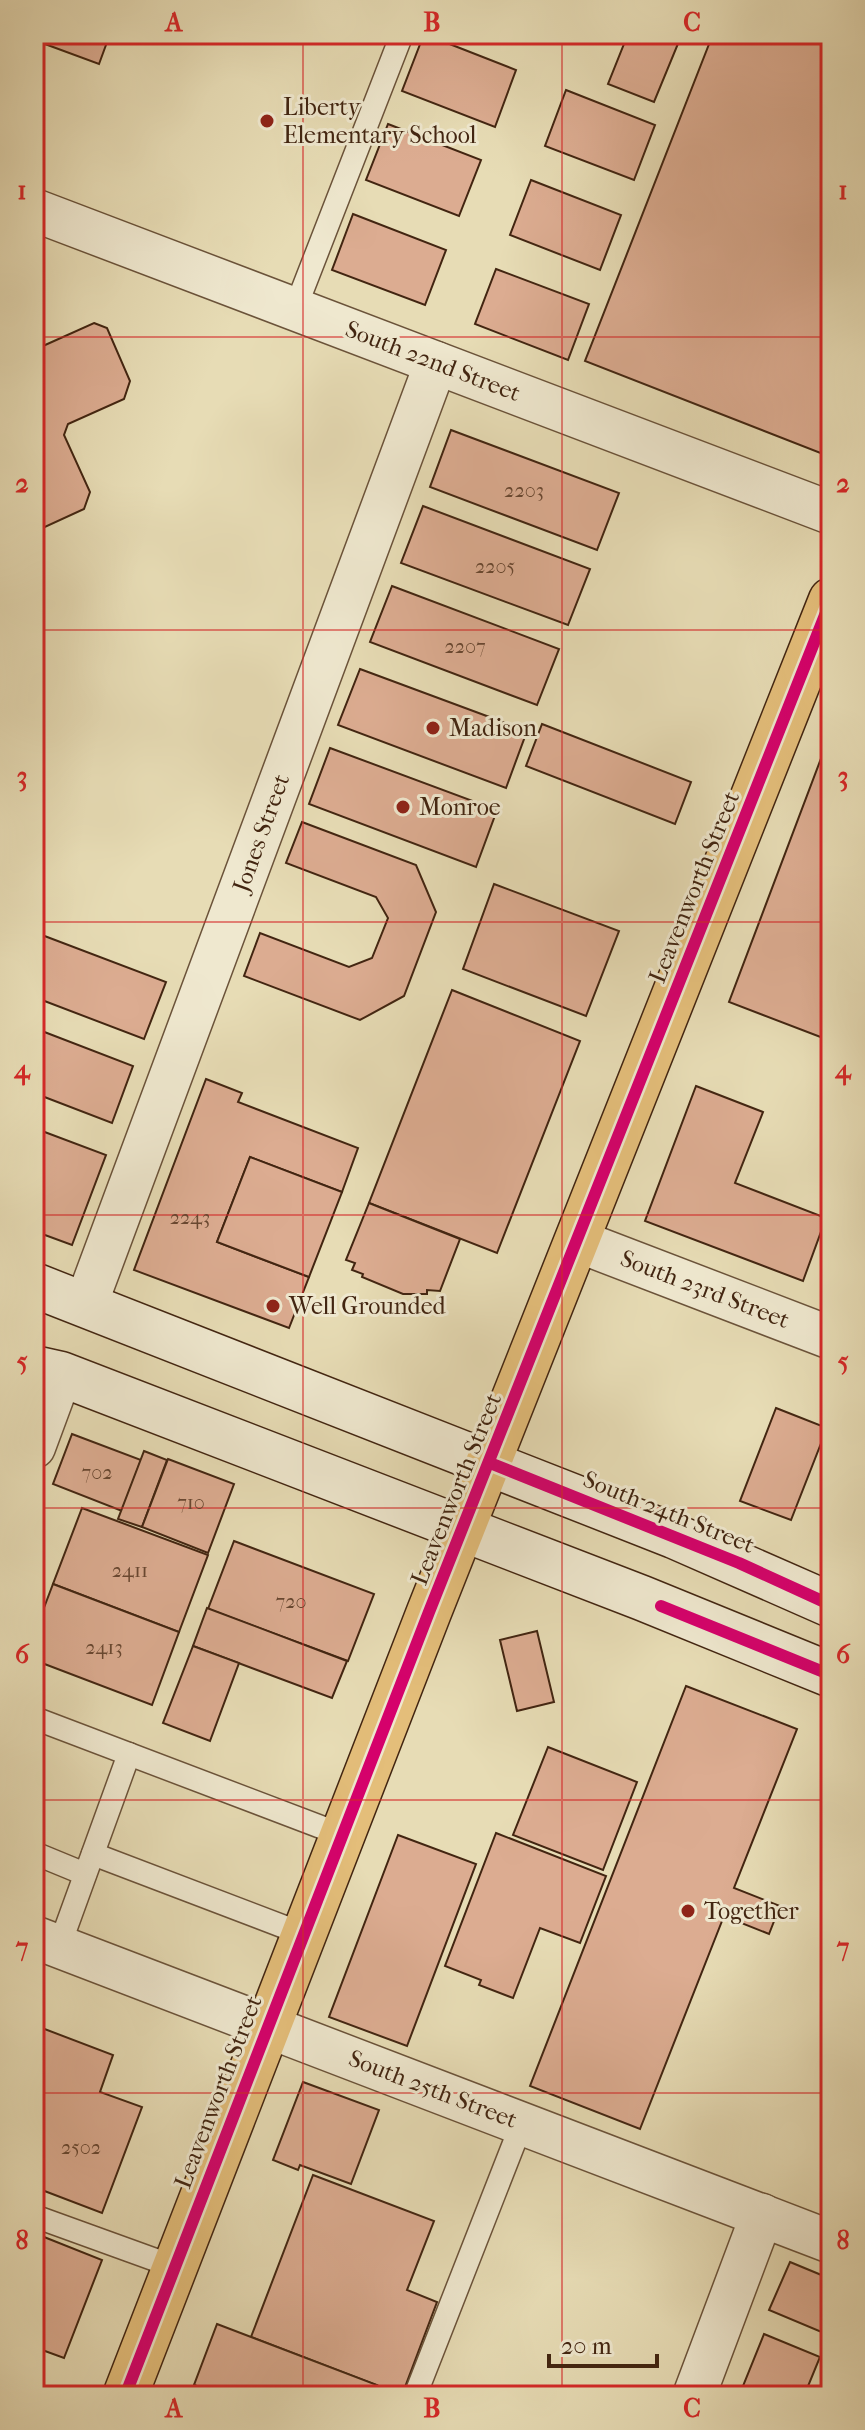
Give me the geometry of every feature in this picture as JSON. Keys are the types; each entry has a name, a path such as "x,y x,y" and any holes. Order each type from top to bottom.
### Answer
{"main road":[{"name":"Leavenworth Street","path":"125,2396 267,2025 831,600"},
{"name":"South 24th Street","path":"34,1285 700,1547 831,1605"},
{"path":"48,1371 642,1598 831,1675"}],"street":[{"name":"South 22nd Street","path":"34,210 831,513"},
{"name":"Jones Street","path":"86,1304 436,363"},
{"name":"South 23rd Street","path":"578,1241 831,1338"},
{"path":"34,1447 48,1371"},
{"name":"South 25th Street","path":"47,1942 831,2242"},
{"path":"694,2396 762,2215"}],"lane":[{"path":"295,309 402,34"},
{"path":"34,1718 342,1835"},
{"path":"47,1942 89,1864 129,1754"},
{"path":"34,1853 89,1864 303,1934"},
{"path":"415,2396 522,2123"},
{"path":"34,2216 175,2267"}],"building":[{"path":"34,34 110,34 99,64 34,40"},
{"path":"424,34 516,70 495,127 402,91"},
{"path":"628,34 682,34 654,102 608,84"},
{"path":"713,34 831,34 831,435 823,454 585,361"},
{"path":"566,90 655,125 634,180 545,146"},
{"path":"388,124 481,160 459,216 366,180"},
{"path":"531,180 621,215 600,270 510,235"},
{"path":"353,214 446,250 425,305 332,270"},
{"path":"496,269 589,304 568,360 475,324"},
{"path":"94,323 107,328 130,381 124,399 68,424 64,435 90,492 84,509 34,532 34,350"},
{"path":"451,430 619,493 597,550 430,487"},
{"path":"423,506 590,569 568,625 401,563"},
{"path":"392,586 559,649 537,705 370,642"},
{"name":"Madison","path":"360,669 527,731 506,788 338,725"},
{"path":"542,724 691,782 675,824 526,766"},
{"path":"831,732 831,1041 729,1002"},
{"name":"Monroe","path":"330,748 497,810 476,867 309,804"},
{"path":"302,822 416,865 436,912 404,996 360,1020 244,976 260,933 349,967 372,958 388,918 376,897 286,863"},
{"path":"494,884 619,931 586,1016 463,969"},
{"path":"34,932 166,982 144,1039 34,997"},
{"path":"452,990 580,1041 497,1253 369,1203"},
{"path":"34,1028 133,1066 112,1123 34,1093"},
{"path":"206,1079 242,1093 238,1102 358,1148 342,1192 250,1157 217,1242 309,1277 289,1328 134,1270"},
{"path":"696,1086 763,1112 735,1183 826,1218 803,1281 645,1221"},
{"path":"34,1128 106,1155 72,1245 34,1231"},
{"path":"250,1157 342,1192 309,1277 217,1242"},
{"path":"369,1203 460,1239 440,1291 403,1294 352,1270 355,1263 346,1260"},
{"path":"776,1408 827,1428 791,1520 740,1501"},
{"path":"72,1434 141,1460 122,1511 53,1484"},
{"path":"144,1451 167,1460 142,1527 118,1519"},
{"path":"168,1459 234,1484 208,1553 142,1527"},
{"path":"82,1508 208,1555 179,1632 53,1584"},
{"path":"234,1541 374,1594 348,1661 208,1609"},
{"path":"53,1584 179,1632 152,1705 34,1660 34,1634"},
{"path":"207,1608 347,1661 332,1698 193,1646"},
{"path":"537,1631 554,1702 517,1711 500,1640"},
{"path":"193,1646 239,1663 210,1741 163,1723"},
{"name":"Together","path":"686,1686 797,1729 734,1888 780,1906 769,1934 724,1916 640,2129 530,2086"},
{"path":"548,1747 637,1782 603,1870 513,1835"},
{"path":"496,1833 606,1876 580,1943 540,1928 513,1998 479,1985 481,1980 445,1966"},
{"path":"398,1835 476,1864 407,2046 329,2017"},
{"path":"34,2025 113,2055 100,2092 142,2107 102,2213 34,2187"},
{"path":"303,2082 379,2110 351,2184 300,2165 298,2170 273,2160"},
{"path":"313,2175 434,2221 407,2290 437,2302 402,2395 251,2337"},
{"path":"34,2233 102,2260 64,2358 34,2347"},
{"path":"790,2262 831,2279 831,2336 769,2310"},
{"path":"217,2324 377,2385 373,2396 222,2396 194,2385"},
{"path":"764,2334 820,2357 804,2396 739,2396"},
{"path":"194,2385 222,2396 190,2396"}],"cycle path":[{"path":"125,2396 429,1612 831,600"},
{"path":"490,1463 739,1563 831,1605"},
{"path":"661,1606 831,1675"}],"place":[{"name":"Liberty Elementary School","path":"267,121"},
{"name":"Madison","path":"433,728"},
{"name":"Monroe","path":"403,807"},
{"name":"Well Grounded","path":"273,1306"},
{"name":"Together","path":"688,1911"}]}
